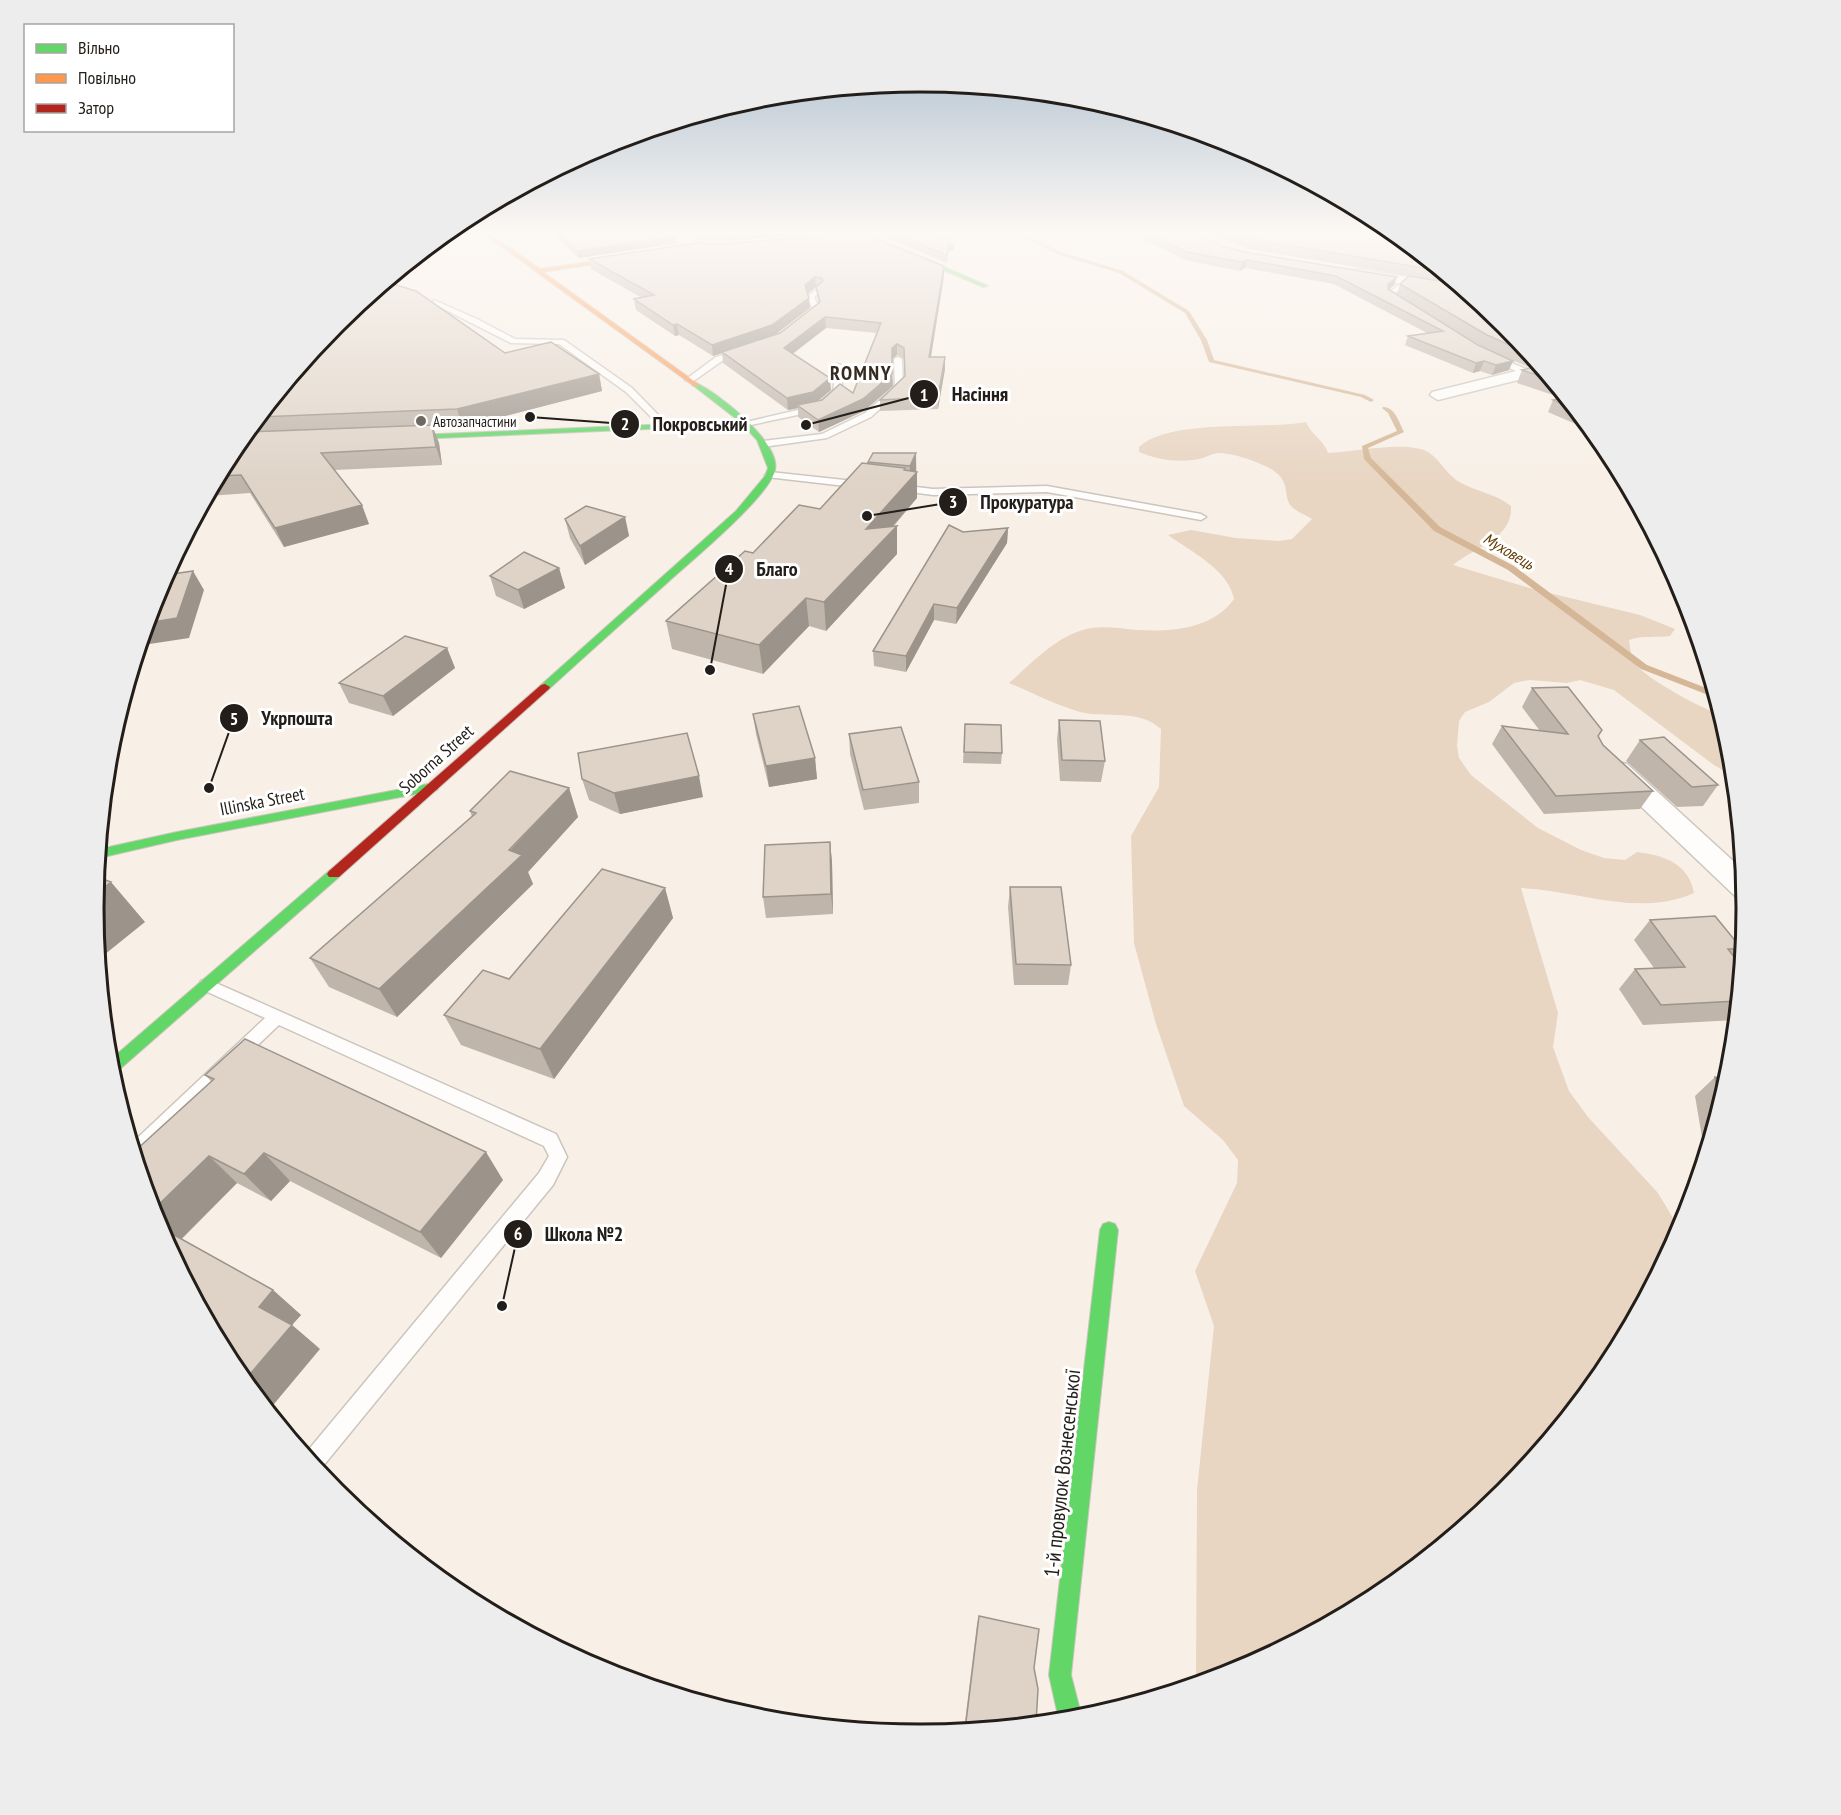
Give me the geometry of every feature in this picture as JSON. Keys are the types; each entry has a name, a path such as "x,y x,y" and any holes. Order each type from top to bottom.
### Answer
{"main road":[{"path":"601,316 746,423 763,444 771,469"},
{"path":"379,438 746,423"},
{"name":"Soborna Street","path":"119,1062 433,787 739,513 771,469"},
{"name":"Illinska Street","path":"106,852 177,836 433,787"},
{"name":"1-й провулок Вознесенської","path":"1068,1710 1060,1676 1109,1230"}],"street":[{"path":"1438,395 1536,371"},
{"path":"1602,756 1735,880"}],"lane":[{"path":"465,316 514,341 561,342 629,390 665,426"},
{"path":"801,322 809,316"},
{"path":"689,380 719,359 748,350"},
{"path":"1489,355 1535,371"},
{"path":"763,444 824,436 868,415 899,388 898,358"},
{"path":"746,423 818,408 837,392 840,366"},
{"path":"771,469 875,486"},
{"path":"887,487 933,492 1047,489 1201,517"},
{"path":"207,985 550,1140 558,1157 546,1179 317,1457"},
{"path":"141,1147 277,1017"}],"shaded area":[{"path":"1306,422 1328,453 1394,447 1408,447 1428,452 1456,480 1511,506 1506,527 1491,541 1453,565 1533,589 1640,615 1675,629 1670,636 1629,640 1633,658 1640,669 1675,693 1713,712 1725,772 1614,690 1580,680 1567,683 1529,680 1514,683 1489,702 1465,712 1459,721 1457,746 1459,758 1471,775 1538,828 1581,850 1604,858 1625,860 1637,852 1666,859 1681,868 1691,883 1694,893 1673,900 1652,903 1608,901 1521,888 1558,1013 1553,1047 1569,1091 1588,1117 1658,1193 1674,1221 1627,1316 1599,1361 1534,1446 1459,1521 1374,1586 1328,1614 1281,1639 1196,1675 1197,1490 1214,1326 1195,1271 1237,1183 1238,1160 1223,1140 1184,1106 1156,1024 1134,943 1131,836 1159,787 1161,729 1143,718 1080,712 1009,683 1047,649 1080,631 1103,627 1177,629 1203,623 1225,609 1234,599 1225,579 1207,562 1168,535 1191,530 1236,538 1279,541 1292,539 1312,519 1292,507 1280,476 1262,465 1223,453 1184,461 1169,460 1139,452 1139,447 1153,438 1194,428"}],"building":[{"path":"360,316 451,316 505,353 551,342 599,374 457,409 269,417 307,369"},
{"path":"659,316 785,316 772,325 712,345 677,324 673,325"},
{"path":"802,316 936,316 929,357 945,357 938,397 880,400 905,376 904,348 897,344 892,348 892,374 863,399 818,420 797,405 822,400 840,384 853,393 881,323 825,317 784,348 830,378 813,392 787,398 722,352 780,333"},
{"path":"1413,316 1431,316 1478,345 1513,361 1496,365 1484,361 1476,363 1408,336 1443,331"},
{"path":"1454,316 1481,316 1511,346"},
{"path":"1533,368 1540,376 1522,370"},
{"path":"432,425 436,447 321,453 362,505 275,528 241,475 229,476 258,432"},
{"path":"873,453 916,453 910,466 868,462"},
{"path":"862,463 905,468 904,470 917,472 866,529 897,526 824,602 806,598 759,645 666,621 745,551 753,553 799,505 820,509"},
{"path":"586,506 625,517 580,546 565,519"},
{"path":"949,525 963,532 1008,528 957,608 934,604 906,656 873,651"},
{"path":"524,552 559,568 518,590 490,576"},
{"path":"193,571 177,618 157,621 167,595 177,573"},
{"path":"405,636 447,648 383,696 339,683"},
{"path":"1568,687 1602,730 1598,736 1603,745 1653,791 1556,796 1502,726 1568,734 1532,688"},
{"path":"799,706 815,758 766,766 753,714"},
{"path":"1059,720 1100,721 1105,761 1062,760"},
{"path":"965,724 1001,725 1002,753 964,752"},
{"path":"901,727 919,782 863,790 849,734"},
{"path":"687,733 699,776 614,793 582,779 578,753"},
{"path":"1664,737 1718,785 1692,787 1640,740"},
{"path":"510,771 569,788 509,850 522,855 379,989 310,958 476,813 470,811"},
{"path":"830,842 831,894 763,897 765,845"},
{"path":"602,869 665,888 540,1049 444,1015 483,970 509,979"},
{"path":"1010,887 1061,887 1071,965 1016,964"},
{"path":"1715,916 1735,941 1735,949 1728,949 1735,958 1731,1001 1661,1005 1635,969 1685,967 1650,920"},
{"path":"245,1039 486,1152 420,1232 264,1153 244,1174 209,1156 160,1203 140,1146 214,1079 205,1075"},
{"path":"174,1235 273,1290 259,1307 292,1325 251,1373 214,1316"},
{"path":"979,1616 1039,1629 1034,1668 1038,1689 1036,1715 966,1722"}],"waterway":[{"name":"Муховець","path":"1189,316 1204,340 1211,361 1363,396 1371,400"},
{"name":"Муховець","path":"1385,408 1391,412 1401,432 1364,447 1368,459 1437,529 1511,568 1644,667 1708,692"}],"traffic: fast":[{"path":"545,687 739,513 769,477 772,468 770,459 760,439 736,414 696,385"},
{"path":"392,438 746,423"},
{"path":"106,852 177,836 433,787"},
{"path":"119,1062 334,874"},
{"path":"1068,1710 1060,1675 1109,1230"}],"traffic: slow":[{"path":"600,316 696,385"}],"traffic: jam":[{"path":"334,874 545,687"}],"place":[{"name":"Покровський","path":"530,417"},
{"name":"Автозапчастини","path":"421,421"},
{"name":"Насіння","path":"806,425"},
{"name":"Прокуратура","path":"867,516"},
{"name":"Благо","path":"710,670"},
{"name":"Укрпошта","path":"209,788"},
{"name":"Школа №2","path":"502,1306"}],"district":[{"name":"ROMNY","path":"861,373"}]}
